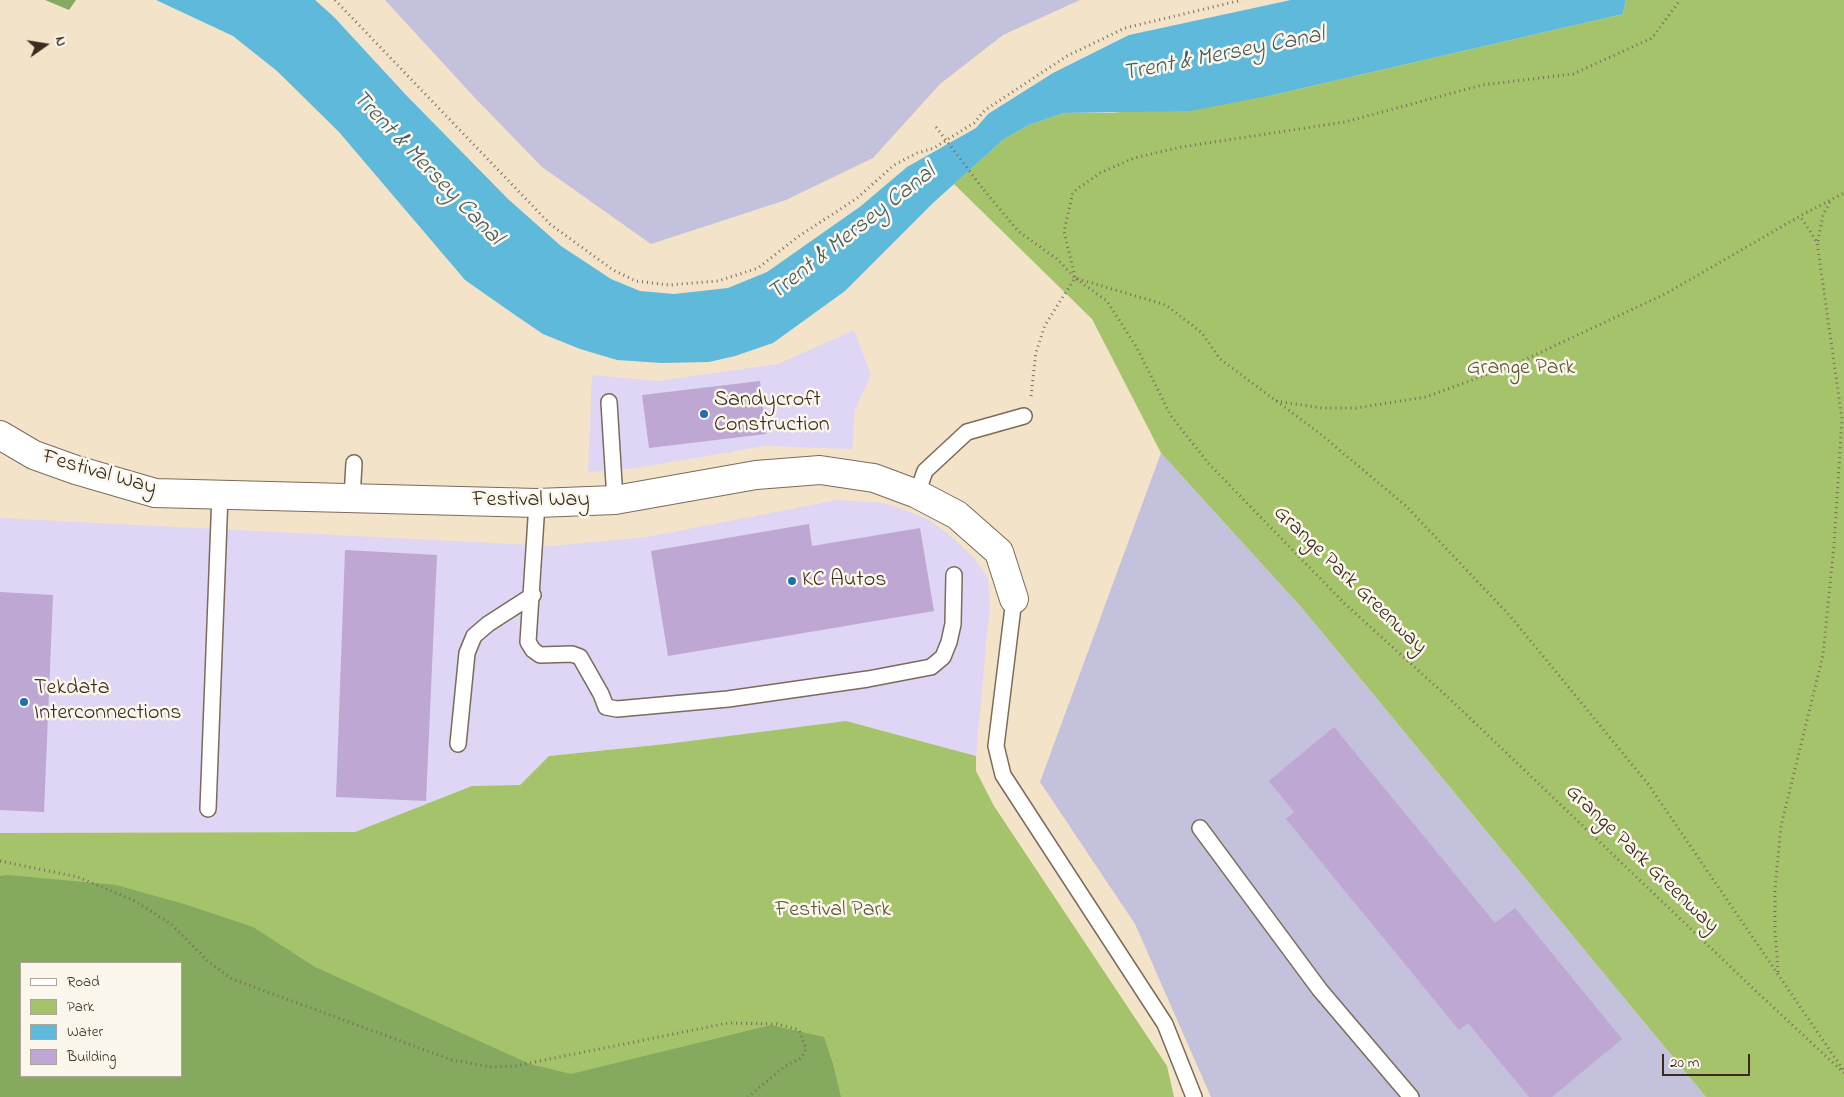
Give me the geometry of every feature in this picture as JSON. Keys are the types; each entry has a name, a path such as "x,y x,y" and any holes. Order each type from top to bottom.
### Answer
{"street":[{"name":"Festival Way","path":"0,435 34,455 76,470 155,493 537,503 615,500 756,475 820,470 874,478 917,494 957,515 999,552 1014,599"}],"lane":[{"path":"609,402 615,500"},
{"path":"917,494 925,471 967,432 1024,416"},
{"path":"352,498 354,463"},
{"path":"208,809 220,494"},
{"path":"537,503 528,642 533,650 540,655 572,654 580,657 601,694 606,707 617,709 728,698 868,679 931,667 943,657 949,642 952,624 954,575"},
{"path":"458,744 467,653 474,636 494,620 532,595"},
{"path":"1014,599 996,746 1003,775 1165,1024 1194,1097"},
{"path":"1200,828 1320,990 1411,1097"}],"path":[{"path":"334,0 550,224 613,270 636,281 668,285 718,280 758,268 799,236 856,199 894,165 917,153 934,148 974,123 985,110 1067,56 1125,28 1242,0"},
{"path":"1024,416 1030,398 1036,352 1044,325 1075,278 1064,231 1073,192 1100,173 1134,158 1181,147 1345,122 1482,85 1573,74 1652,38 1680,0"},
{"name":"Grange Park Greenway","path":"936,127 1018,231 1057,259 1075,278 1108,301 1137,348 1171,416 1209,464 1345,604 1452,701 1737,974 1844,1072"},
{"path":"1276,401 1322,408 1356,408 1426,397 1518,363 1667,293 1800,216 1844,193"},
{"path":"1778,972 1775,931 1775,889 1781,826 1823,655 1834,545 1842,419 1818,242 1823,215 1831,200"},
{"path":"1800,216 1818,242"},
{"path":"1075,278 1166,305 1202,333 1220,359 1318,432 1406,506 1511,617 1648,784 1778,972 1844,1072"},
{"path":"0,861 78,877 135,901 172,925 210,963 232,979 452,1060 492,1067 515,1066 728,1023 777,1024 799,1030 806,1049 801,1058 785,1066 748,1097"}],"shaded area":[{"path":"385,0 1080,0 1003,35 940,84 873,158 786,200 651,244 542,167 476,99"},
{"path":"854,330 871,375 855,410 852,449 765,446 636,468 588,472 592,375 658,381 778,364"},
{"path":"1161,453 1302,608 1706,1097 1211,1097 1135,924 1040,782"},
{"path":"837,500 885,503 928,519 954,539 974,558 988,578 990,602 976,756 846,721 666,744 549,756 520,785 472,786 355,832 0,833 0,518 552,546 647,537"}],"green space":[{"path":"45,0 76,0 69,10"},
{"name":"Grange Park","path":"1626,0 1844,0 1844,1097 1706,1097 1302,608 1161,453 1092,319 954,184 1004,139 1029,125 1064,113 1112,113 1273,95 1623,14"},
{"name":"Festival Park","path":"846,721 976,756 976,771 994,806 1167,1066 1174,1097 0,1097 0,833 355,832 472,786 520,785 549,756 666,744"},
{"path":"8,875 116,885 184,904 253,927 315,967 530,1064 571,1074 771,1025 824,1037 841,1097 0,1097 0,876"}],"water":[{"name":"Trent & Mersey Canal","path":"156,0 315,0 334,17 406,95 508,199 561,246 611,279 640,291 674,294 728,288 767,272 861,206 907,167 976,128 988,114 1053,73 1129,35 1291,0 1626,0 1623,14 1273,95 1190,111 1064,113 1029,125 1004,139 933,203 845,291 773,343 735,356 709,362 662,363 617,360 580,349 543,334 465,280 339,132 277,71 233,36"}],"building":[{"name":"Sandycroft Construction","path":"760,381 766,434 649,448 642,395"},
{"name":"KC Autos","path":"809,524 812,546 920,528 934,611 668,656 651,551"},
{"path":"345,550 437,555 426,801 336,797"},
{"name":"Tekdata Interconnections","path":"0,592 53,595 44,812 0,810"},
{"path":"1334,727 1495,923 1515,908 1622,1039 1552,1097 1529,1097 1468,1023 1459,1030 1286,819 1294,812 1269,781"}],"place":[{"name":"Sandycroft Construction","path":"704,414"},
{"name":"KC Autos","path":"792,581"},
{"name":"Tekdata Interconnections","path":"24,702"}]}
